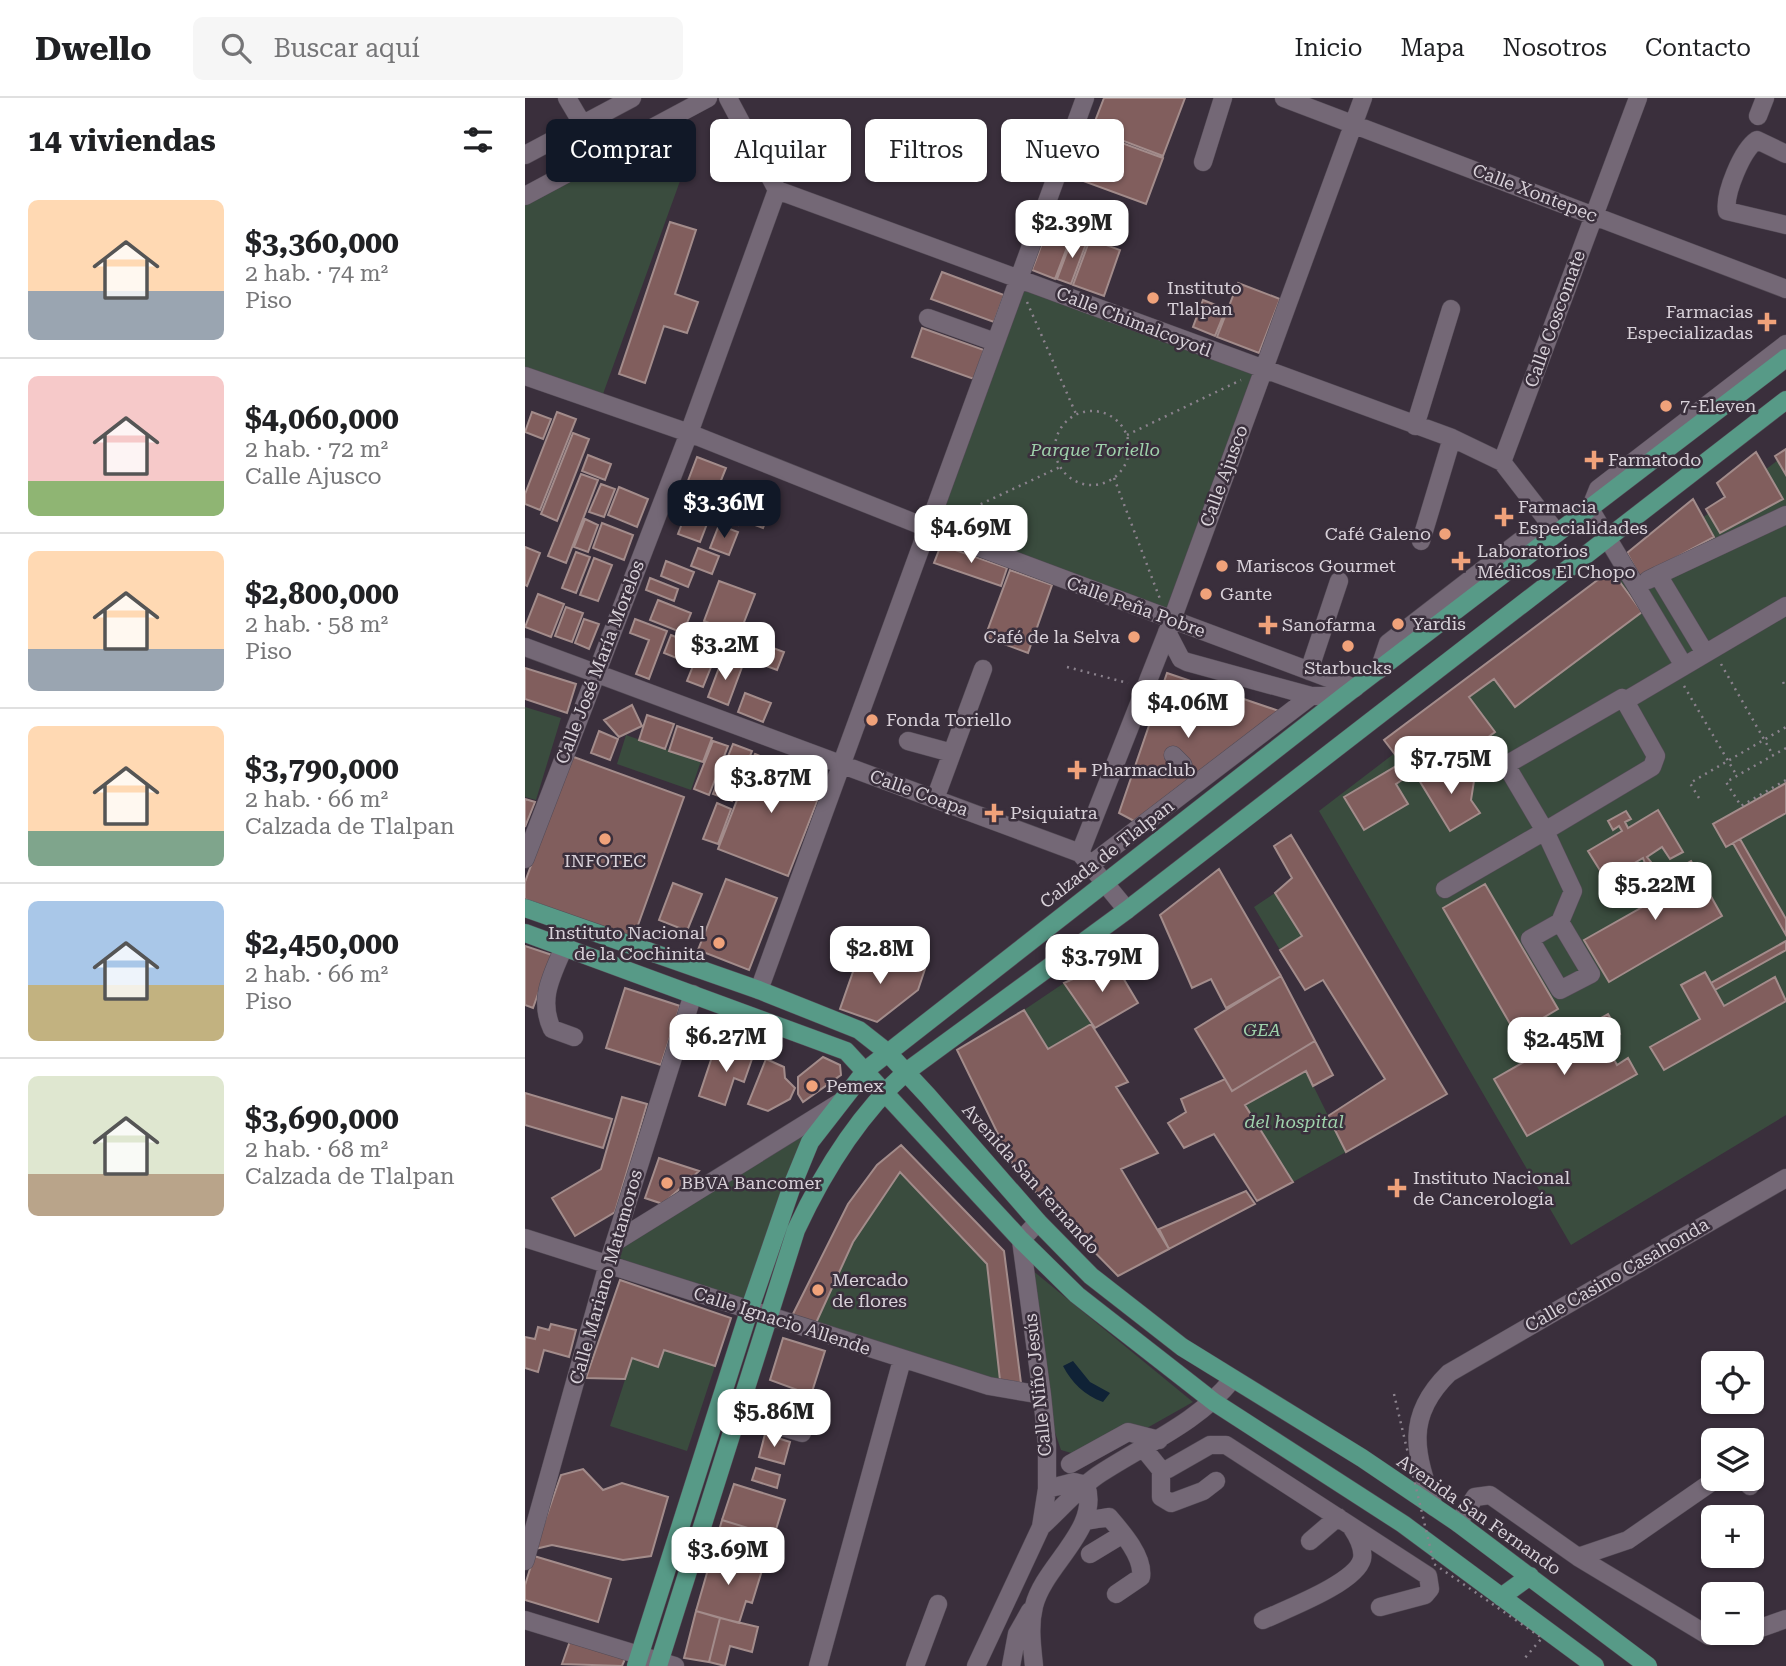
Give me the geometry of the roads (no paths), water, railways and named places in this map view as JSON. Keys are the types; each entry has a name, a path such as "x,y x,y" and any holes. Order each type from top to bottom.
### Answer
{"main road":[{"name":"Calzada de Tlalpan","path":"638,1660 749,1311 810,1142 866,1070 1350,692 1786,358"},
{"path":"664,1664 737,1413 796,1230 814,1189 884,1092 906,1072 1127,909 1786,400"},
{"name":"Avenida San Fernando","path":"525,908 759,990 859,1030 887,1052 906,1072 1038,1222 1091,1276 1182,1347 1458,1523 1648,1666"},
{"path":"525,933 846,1051 1021,1240 1077,1295 1214,1402 1403,1524 1595,1666"},
{"path":"1251,1426 1260,1425 1268,1416 1262,1397"},
{"path":"1501,1597 1530,1576"}],"street":[{"path":"567,98 579,119"},
{"path":"594,119 632,98"},
{"path":"525,196 708,98"},
{"path":"728,98 777,190"},
{"path":"759,990 930,529 1018,277 1086,98"},
{"path":"1203,162 1223,98"},
{"name":"Calle Xontepec","path":"1284,98 1786,289"},
{"name":"Calle Ajusco","path":"1085,859 1145,688 1363,98"},
{"name":"Calle Coscomate","path":"1502,462 1638,98"},
{"path":"1758,116 1765,98"},
{"path":"1786,154 1757,141 1748,146 1725,200 1727,211 1786,225"},
{"path":"525,155 546,144"},
{"name":"Calle Chimalcoyotl","path":"777,190 1452,438 1502,462 1557,533"},
{"name":"Calle José María Morelos","path":"525,859 689,433 777,190"},
{"path":"1415,426 1451,309"},
{"path":"928,318 995,342"},
{"path":"1679,668 1590,509 1598,489 1786,344"},
{"name":"Calle Peña Pobre","path":"525,376 689,433 1169,626 1309,671 1350,692"},
{"path":"1420,541 1452,438"},
{"path":"1636,587 1786,515"},
{"path":"1658,575 1708,651"},
{"path":"1309,671 1339,581"},
{"path":"1625,701 1786,606"},
{"path":"1169,626 1181,659 1187,662 1311,696 1350,692"},
{"name":"Calle Coapa","path":"525,648 935,799 1085,859 1127,909"},
{"path":"935,799 983,670"},
{"path":"1085,859 1311,696"},
{"path":"1445,889 1545,831 1651,767 1656,755 1622,698 1506,765 1545,831 1573,891 1560,922"},
{"path":"908,741 952,752"},
{"path":"563,947 548,986 546,1014 552,1029 574,1037"},
{"name":"Calle Mariano Matamoros","path":"525,1561 608,1264 693,994"},
{"path":"615,1242 839,1103"},
{"name":"Calle Casino Casahonda","path":"1434,1507 1420,1469 1416,1431 1431,1390 1448,1373 1786,1178"},
{"path":"1021,1240 1038,1222"},
{"name":"Calle Ignacio Allende","path":"525,1238 989,1387 1042,1395"},
{"name":"Calle Niño Jesús","path":"976,1666 1041,1527 1047,1489 1047,1444 1042,1395 1021,1240"},
{"path":"818,1666 902,1360"},
{"path":"1041,1527 1103,1472 1214,1402 1232,1380"},
{"path":"737,1413 802,1433"},
{"path":"1070,1464 1128,1432 1151,1444 1161,1469 1161,1497 1171,1503 1203,1491 1216,1481"},
{"path":"1047,1444 1070,1464 1103,1472"},
{"path":"1161,1469 1168,1469 1210,1445 1226,1445 1425,1573 1430,1582 1426,1595 1380,1607"},
{"path":"1047,1489 1065,1483 1086,1485"},
{"path":"1011,1666 1017,1634 1058,1560 1085,1521 1090,1499 1086,1485"},
{"path":"1578,1557 1628,1540 1701,1489"},
{"path":"1458,1523 1475,1497 1490,1495 1578,1557 1701,1631"},
{"path":"1085,1521 1109,1517 1123,1534 1142,1573 1135,1582 1116,1594"},
{"path":"1310,1541 1344,1521"},
{"path":"1263,1620 1346,1579 1358,1568 1361,1548 1344,1521"},
{"path":"1090,1554 1123,1534"},
{"path":"915,1666 939,1604"},
{"path":"1034,1605 1030,1633 1034,1666"},
{"path":"1764,1627 1786,1619"},
{"path":"525,1620 638,1660 664,1664"}],"water":[{"path":"1073,1361 1090,1382 1110,1393 1103,1402 1084,1392 1070,1378 1063,1366"}],"place":[{"name":"Instituto Tlalpan","path":"1153,298"},
{"name":"Farmacias Especializadas","path":"1767,322"},
{"name":"7-Eleven","path":"1666,406"},
{"name":"Farmatodo","path":"1594,460"},
{"name":"Farmacia Especialidades","path":"1504,517"},
{"name":"Café Galeno","path":"1445,534"},
{"name":"Laboratorios Médicos El Chopo","path":"1461,561"},
{"name":"Mariscos Gourmet","path":"1222,566"},
{"name":"Gante","path":"1206,594"},
{"name":"Yardis","path":"1398,624"},
{"name":"Sanofarma","path":"1268,625"},
{"name":"Café de la Selva","path":"1134,637"},
{"name":"Starbucks","path":"1348,646"},
{"name":"Fonda Toriello","path":"872,720"},
{"name":"Pharmaclub","path":"1077,770"},
{"name":"Psiquiatra","path":"994,813"},
{"name":"INFOTEC","path":"605,839"},
{"name":"Instituto Nacional de la Cochinita","path":"719,943"},
{"name":"Pemex","path":"812,1086"},
{"name":"BBVA Bancomer","path":"667,1183"},
{"name":"Instituto Nacional de Cancerología","path":"1397,1188"},
{"name":"Mercado de flores","path":"818,1290"}],"park label":[{"name":"Parque Toriello","path":"1095,450"},
{"name":"GEA","path":"1262,1030"},
{"name":"del hospital","path":"1294,1122"}]}
